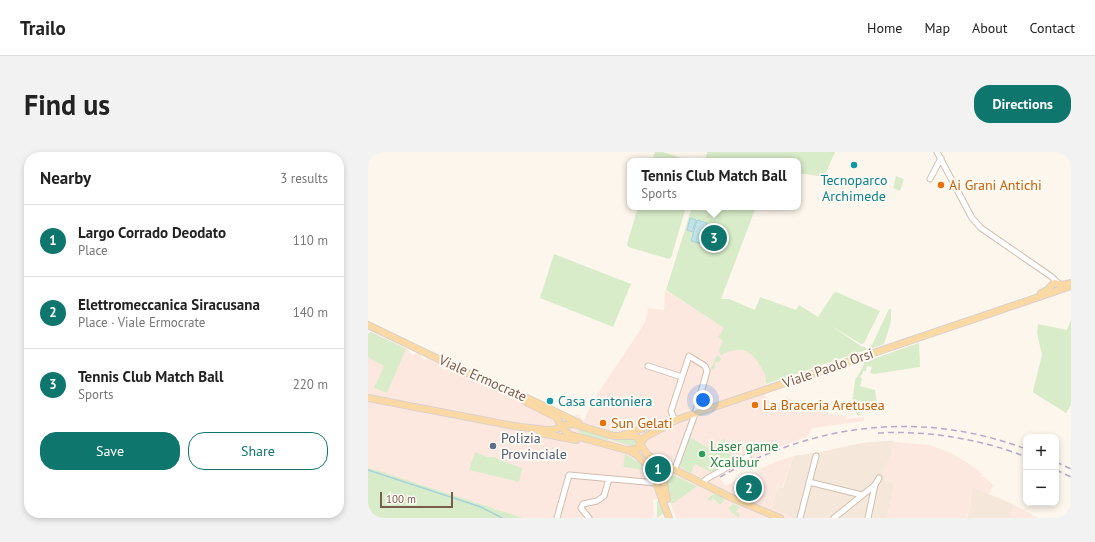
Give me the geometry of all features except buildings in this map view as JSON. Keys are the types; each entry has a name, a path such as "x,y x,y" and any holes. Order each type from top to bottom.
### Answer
{"main road":[{"path":"1055,287 1071,282"},
{"path":"1055,287 1071,286"},
{"name":"Viale Paolo Orsi","path":"674,421 984,315 1055,287"},
{"name":"Viale Ermocrate","path":"368,325 501,389 523,396 597,431"},
{"path":"501,389 556,416 560,426 569,434 627,450 637,455 656,475 678,471"},
{"path":"368,398 514,426 546,430 570,424 619,436 636,436 647,454 661,462 732,498 780,518"},
{"path":"619,436 657,424 674,421"},
{"path":"627,450 636,449 648,435 661,430 674,421"},
{"path":"514,426 556,436 598,442"},
{"path":"579,437 575,434 574,430 576,427 580,426"},
{"path":"661,462 653,464 652,471 669,518"},
{"path":"661,462 665,467 663,473 665,494 673,518"}],"street":[{"path":"937,152 972,218 981,228 1046,274 1055,287"},
{"path":"930,180 941,158"},
{"path":"674,421 672,411 689,356 705,366 707,371 678,471"},
{"path":"648,366 682,377"},
{"path":"556,436 560,426"},
{"path":"702,483 708,478 748,456"},
{"path":"800,518 816,456"},
{"path":"556,518 569,475 657,483"},
{"path":"868,518 875,485 879,478"},
{"path":"589,518 582,508 583,504 597,501 604,496 609,479"},
{"path":"809,482 862,495"},
{"path":"834,518 875,485"}],"shaded area":[{"path":"665,290 724,328 759,361 766,374 765,396 769,401 778,407 786,397 810,408 831,414 846,416 847,419 864,417 864,421 813,428 806,437 766,452 719,475 725,486 775,462 793,456 782,488 778,487 771,508 793,518 676,518 668,496 653,500 654,515 652,518 523,518 368,468 368,334 371,332 408,349 413,355 417,353 421,355 422,359 425,360 428,358 442,365 442,369 445,370 450,368 554,418 557,410 573,417 577,415 580,416 581,421 583,422 594,399 641,329 646,320 648,308 664,310"},
{"path":"885,441 894,442 893,452 887,464 884,475 884,480 895,483 887,518 793,518 771,509 778,487 783,488 793,456 862,443"},
{"path":"894,442 930,445 951,453 974,467 982,474 981,476 985,477 993,485 989,494 972,487 970,506 966,518 887,518 895,484 884,480 884,475 882,473 893,452"},
{"path":"972,487 1013,504 1011,518 967,518"},
{"path":"1013,504 1038,518 1011,518"}],"green space":[{"path":"655,152 663,152 682,158 653,158"},
{"path":"707,152 835,152 824,177 801,173 801,158 706,158"},
{"path":"896,176 904,179 900,191 893,188"},
{"path":"637,210 685,210 671,258 669,259 628,247 627,244"},
{"path":"691,210 755,210 721,299 729,299 755,310 760,297 796,310 799,305 818,317 833,294 836,292 880,311 864,343 861,344 830,325 861,346 867,348 866,350 766,384 765,372 764,373 755,358 750,354 745,351 734,350 721,355 719,350 723,341 718,337 724,328 666,290"},
{"path":"554,254 631,284 613,327 540,298"},
{"path":"889,309 891,309 891,321 884,344 870,349"},
{"path":"1071,320 1071,405 1066,413 1033,391 1042,355 1037,333 1038,324 1067,330"},
{"path":"371,332 406,349 387,393 374,388 384,366 368,357 368,334"},
{"path":"919,343 920,367 874,374 870,373 872,367 867,366 866,371 863,371 860,377 862,379 860,386 875,390 877,404 861,407 859,417 855,411 851,412 855,380 863,367 864,362"},
{"path":"717,355 722,359 719,362 715,362 715,368 711,370 707,382 711,368"},
{"path":"580,430 609,438 608,440 588,437 581,434 578,431"},
{"name":"Laser game Xcalibur","path":"689,437 712,450 716,443 725,439 723,449 731,454 734,461 712,473 695,464 691,473 680,467"},
{"path":"633,439 636,443 632,446 612,440"},
{"path":"475,452 487,457 496,457 497,459 522,468 519,482 469,470"},
{"path":"625,454 640,463 643,470 623,467"},
{"path":"368,468 379,471 523,518 368,518"},
{"path":"671,474 697,486 674,503 671,503 667,491 667,476"},
{"path":"715,493 725,499 720,505 713,498 710,501 707,499"},
{"path":"659,498 664,513 657,518 657,502"},
{"path":"733,504 740,507 736,511 740,515 738,518 728,508"}],"water":[{"path":"690,218 696,220 692,232 687,230"},
{"path":"697,220 707,223 702,244 691,241"}],"waterway":[{"path":"368,470 481,507 502,518"}],"railway":[{"path":"720,477 756,459 793,444 831,434 870,428 909,426 948,429 987,437 1023,448"},
{"path":"878,433 915,433 953,437 991,445 1023,456"},
{"path":"1059,463 1071,469"},
{"path":"1059,471 1071,477"}],"place":[{"name":"Tecnoparco Archimede","path":"854,165"},
{"name":"Ai Grani Antichi","path":"941,185"},
{"name":"Tennis Club Match Ball","path":"714,238"},
{"name":"Casa cantoniera","path":"550,401"},
{"name":"La Braceria Aretusea","path":"755,405"},
{"name":"Sun Gelati","path":"603,423"},
{"name":"Polizia Provinciale","path":"493,446"},
{"name":"Laser game Xcalibur","path":"702,454"},
{"name":"Largo Corrado Deodato","path":"658,469"},
{"name":"Elettromeccanica Siracusana","path":"749,488"}]}
